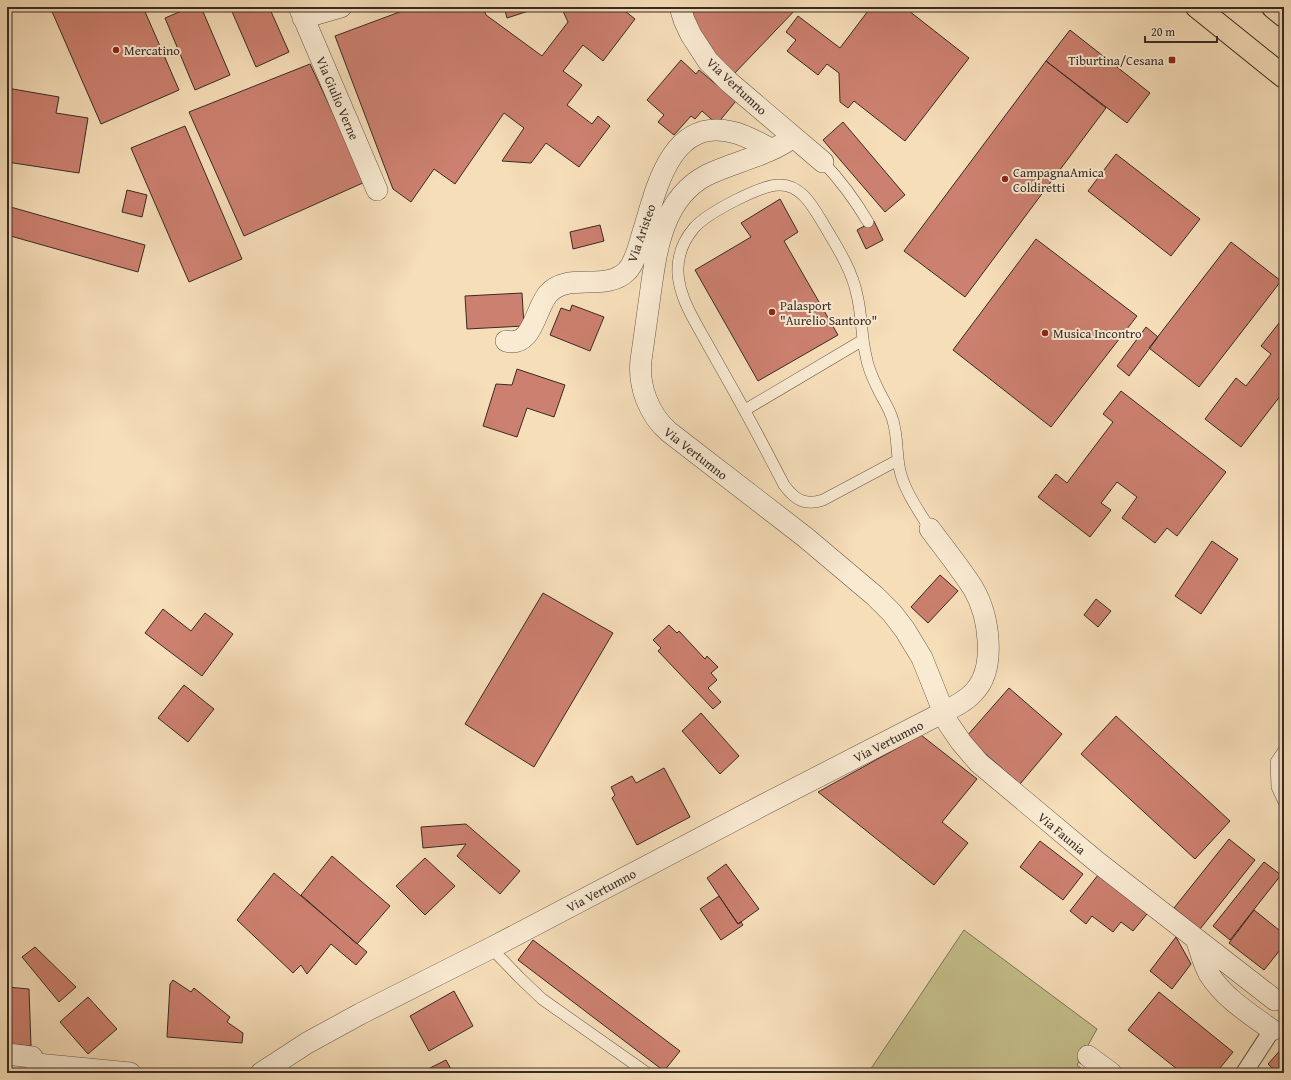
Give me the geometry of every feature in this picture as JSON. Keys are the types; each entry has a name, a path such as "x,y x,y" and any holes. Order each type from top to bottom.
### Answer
{"main road":[{"path":"1198,7 1284,77"},
{"path":"1273,7 1284,16"}],"street":[{"path":"301,12 341,7"},
{"name":"Via Vertumno","path":"680,7 691,35 708,61 729,82 823,162"},
{"name":"Via Giulio Verne","path":"301,12 377,190"},
{"name":"Via Aristeo","path":"506,341 518,341 524,338 533,326 543,300 552,290 571,283 614,280 626,271 634,259 655,190 663,170 683,143 699,133 712,130 733,132 771,149"},
{"name":"Via Vertumno","path":"793,137 783,144 721,168 700,179 685,191 674,206 662,232 655,260 640,369 645,394 651,410 662,427 809,541 875,596 892,613 909,635 922,658 944,712"},
{"name":"Via Vertumno","path":"261,1073 342,1023 491,948 767,803 962,703 979,686 983,679 987,662 987,636 981,608 973,589 930,529"},
{"name":"Via Faunia","path":"944,712 948,723 961,742 979,763 1096,861 1275,1000"},
{"path":"1196,939 1209,973 1218,986 1234,1002 1272,1030 1244,1073"},
{"path":"7,1054 32,1057 38,1064 130,1073"},
{"path":"1088,1056 1111,1073"}],"lane":[{"name":"Via Vertumno","path":"823,162 848,191 868,222"},
{"path":"898,460 823,500 814,503 794,497 784,485 745,410 691,314 680,286 678,274 679,257 683,246 695,226 712,214 757,190 774,185 788,186 804,196 814,209 836,245 849,271 857,296 863,340 869,367 893,421 902,480 930,529"},
{"path":"745,410 863,340"},
{"path":"1284,750 1276,762 1277,787 1284,802"},
{"path":"491,948 526,985 550,1005 646,1073"}],"shaded area":[{"path":"964,930 1097,1029 1077,1065 1087,1073 868,1073"}],"building":[{"name":"Mercatino","path":"50,7 143,7 179,90 101,124"},
{"path":"191,7 201,7 230,75 195,90 165,18"},
{"path":"230,7 269,7 289,52 256,67"},
{"path":"413,7 483,7 486,15 542,56 568,22 561,7 620,7 635,19 603,61 583,45 563,71 582,85 567,105 592,124 598,116 610,126 579,167 546,143 531,163 502,161 524,128 504,113 455,184 434,169 411,202 393,189 335,36"},
{"path":"504,7 541,7 507,18"},
{"path":"688,7 798,7 733,75 707,48"},
{"path":"871,7 904,7 969,58 905,141 854,101 848,108 840,102 839,73 827,64 818,75 787,51 796,40 786,32 798,16 840,48"},
{"path":"1070,30 1150,93 1127,123 1046,61"},
{"path":"681,60 696,74 699,70 736,101 717,124 702,111 695,119 691,116 674,135 658,122 664,115 647,100"},
{"name":"CampagnaAmica Coldiretti","path":"1046,61 1106,108 965,297 904,251"},
{"path":"310,64 365,182 244,236 189,112"},
{"path":"7,88 59,97 56,113 88,118 79,173 7,162"},
{"path":"843,122 905,195 885,212 823,140"},
{"path":"185,126 242,259 189,282 131,148"},
{"path":"1116,154 1200,219 1171,256 1088,191"},
{"path":"127,190 147,195 142,217 122,212"},
{"name":"Palasport \"Aurelio Santoro\"","path":"780,199 798,232 784,241 838,335 758,381 695,270 751,237 741,223"},
{"path":"7,206 145,245 138,272 7,235"},
{"path":"874,221 883,240 866,249 857,230"},
{"path":"600,225 604,241 573,249 570,232"},
{"name":"Musica Incontro","path":"1036,239 1137,316 1051,427 953,350"},
{"path":"1231,242 1281,281 1199,387 1149,348"},
{"path":"522,293 524,326 467,329 465,296"},
{"path":"572,305 604,317 590,351 550,335 561,308 570,311"},
{"path":"1279,323 1284,327 1284,391 1241,447 1205,419 1236,378 1246,386 1271,354 1261,346"},
{"path":"1146,327 1158,337 1129,376 1117,366"},
{"path":"517,369 565,385 554,417 527,408 517,437 483,426 496,384 512,385"},
{"path":"1121,391 1226,472 1177,536 1167,528 1155,543 1122,518 1137,497 1117,482 1101,503 1111,510 1090,537 1038,497 1056,474 1067,483 1113,422 1103,414"},
{"path":"1212,541 1238,559 1201,614 1175,596"},
{"path":"940,575 958,591 928,623 911,607"},
{"path":"543,593 613,633 534,767 465,724"},
{"path":"1096,599 1111,611 1098,627 1084,615"},
{"path":"163,609 191,631 205,613 233,634 202,676 145,633"},
{"path":"669,625 677,633 679,631 705,659 707,656 718,667 711,673 717,680 708,688 721,702 713,709 658,651 661,648 653,640"},
{"path":"184,685 214,709 188,742 158,718"},
{"path":"1009,688 1062,734 1020,784 966,737"},
{"path":"701,713 739,756 720,774 682,731"},
{"path":"1116,716 1230,821 1195,859 1081,754"},
{"path":"921,735 977,779 942,822 968,843 934,885 818,792"},
{"path":"664,768 690,817 637,845 612,798 615,795 611,787 632,776 636,783"},
{"path":"466,824 520,871 500,894 457,856 466,844 423,848 421,827"},
{"path":"1229,839 1255,860 1200,929 1174,908"},
{"path":"1040,841 1083,874 1063,900 1020,867"},
{"path":"332,856 390,906 357,944 301,895"},
{"path":"425,858 455,886 425,915 396,886"},
{"path":"1264,862 1281,875 1230,940 1213,926"},
{"path":"726,864 759,909 738,924 707,878"},
{"path":"274,873 367,952 356,965 331,944 307,974 301,965 293,973 237,920"},
{"path":"1098,875 1147,914 1133,931 1121,922 1113,932 1092,916 1086,924 1070,911"},
{"path":"719,896 738,924 741,922 743,925 721,940 700,909"},
{"path":"1254,910 1284,934 1284,945 1264,970 1229,943"},
{"path":"1176,937 1191,964 1172,989 1150,971"},
{"path":"533,940 680,1051 664,1071 518,960"},
{"path":"35,947 76,987 59,1002 22,957"},
{"path":"173,980 191,992 194,988 230,1017 227,1022 243,1033 242,1043 167,1037 170,984"},
{"path":"7,987 29,989 31,1046 7,1044"},
{"path":"454,991 473,1026 429,1051 410,1016"},
{"path":"1159,992 1233,1052 1216,1073 1182,1073 1128,1030"},
{"path":"88,997 117,1029 88,1054 60,1022"},
{"path":"1284,1046 1284,1073 1278,1073 1268,1064"},
{"path":"446,1060 453,1073 420,1073"}],"place":[{"name":"Mercatino","path":"116,50"},
{"name":"Tiburtina/Cesana","path":"1172,60"},
{"name":"CampagnaAmica Coldiretti","path":"1005,179"},
{"name":"Palasport \"Aurelio Santoro\"","path":"772,312"},
{"name":"Musica Incontro","path":"1045,333"}]}
